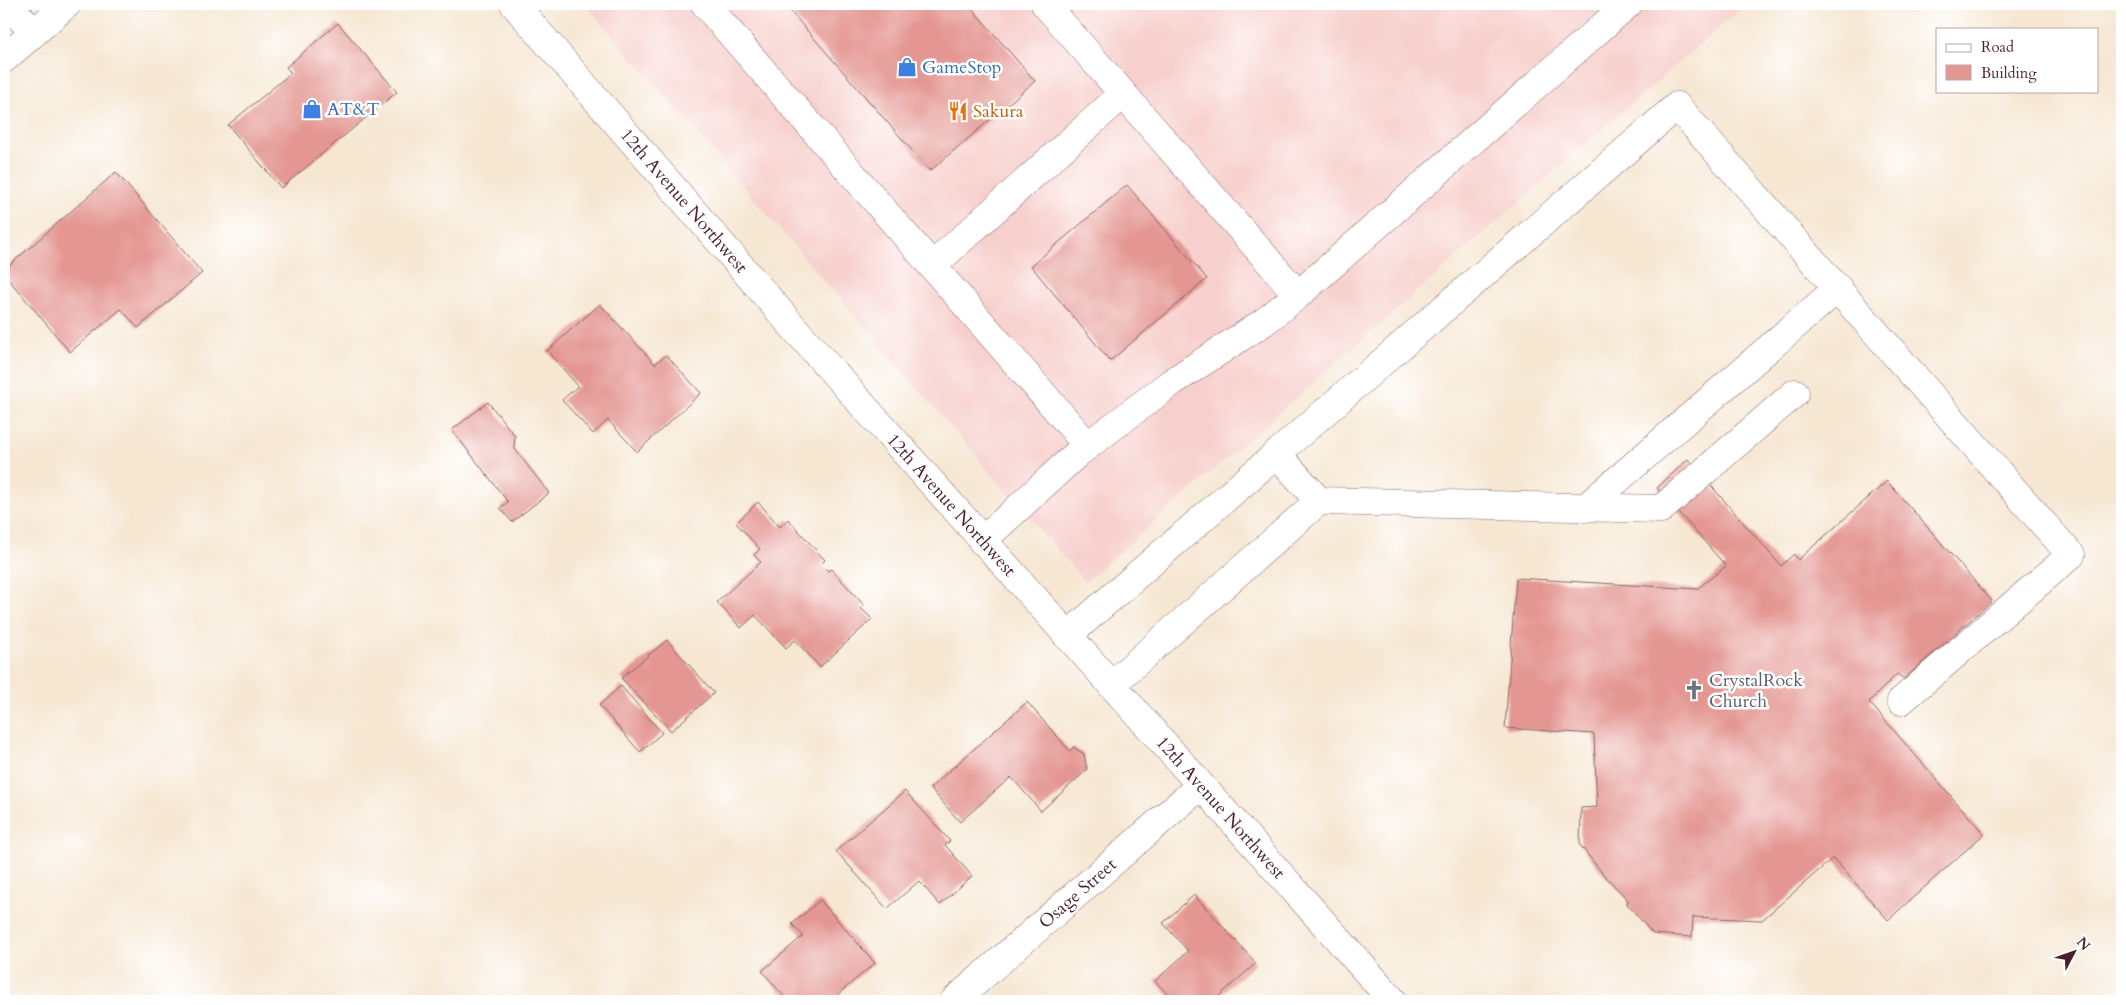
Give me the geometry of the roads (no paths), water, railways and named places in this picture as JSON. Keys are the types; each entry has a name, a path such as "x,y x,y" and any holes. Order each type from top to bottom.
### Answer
{"main road":[{"path":"8,4 34,33"},
{"path":"4,59 67,4"},
{"name":"12th Avenue Northwest","path":"514,4 795,329 1393,1001"},
{"path":"704,4 1088,446"},
{"path":"1045,4 1298,295"},
{"path":"982,541 1088,446 1172,382 1264,322 1298,295 1628,4"},
{"path":"932,266 1123,94"},
{"path":"1067,636 1677,106 2072,555 1901,701"},
{"path":"1585,508 1838,288"},
{"path":"1111,685 1319,501 1661,509 1795,394"},
{"path":"1277,454 1319,501"},
{"name":"Osage Street","path":"954,1001 1200,786"}],"place":[{"name":"GameStop","path":"907,67"},
{"name":"AT&T","path":"312,109"},
{"name":"Sakura","path":"958,111"},
{"name":"CrystalRock Church","path":"1694,690"}]}
